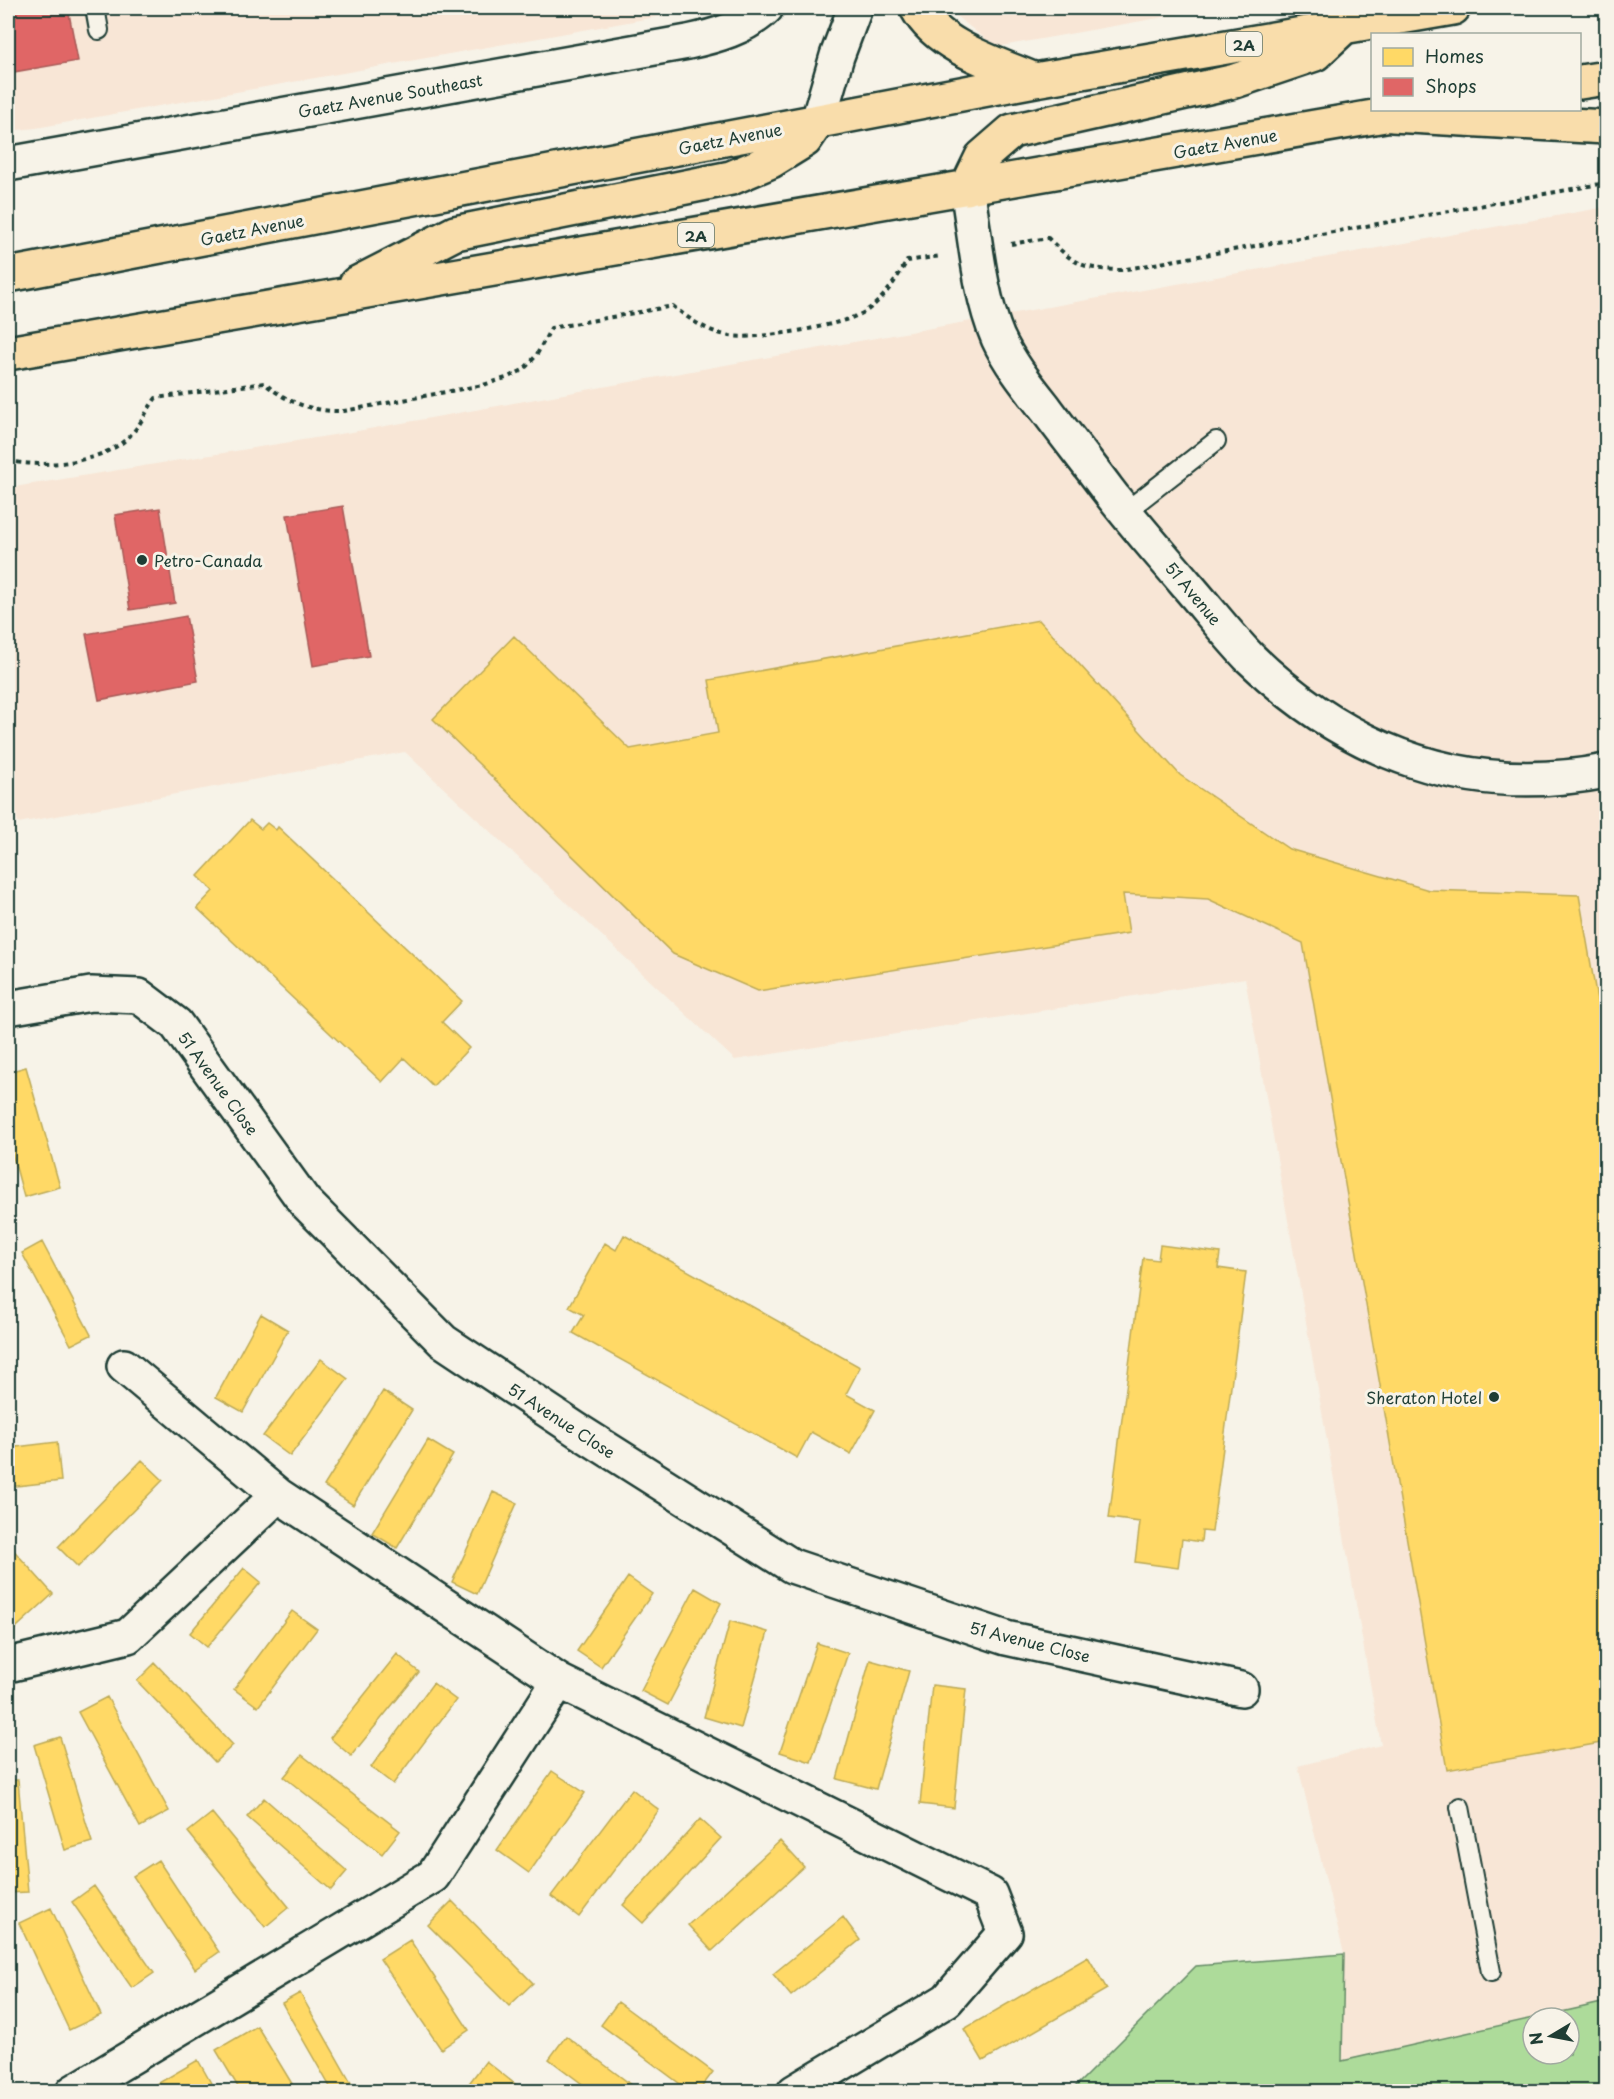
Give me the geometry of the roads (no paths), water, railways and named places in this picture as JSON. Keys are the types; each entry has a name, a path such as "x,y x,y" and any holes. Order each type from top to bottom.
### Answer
{"main road":[{"path":"917,8 923,18 956,46 1035,80"},
{"name":"Gaetz Avenue","path":"8,275 1035,80 1453,8"},
{"path":"967,188 982,157 1012,131 1236,81 1315,54 1345,26"},
{"path":"1581,82 1606,78"},
{"name":"Gaetz Avenue","path":"8,353 1399,112 1606,127"},
{"path":"327,298 454,233 731,178 771,161 805,140 818,121"}],"street":[{"name":"Gaetz Avenue Southeast","path":"8,164 688,42 732,30 766,8"},
{"path":"818,121 837,56 855,8"},
{"name":"51 Avenue","path":"967,188 987,309 998,338 1014,367 1125,512 1248,656 1312,710 1346,732 1407,759 1464,774 1510,779 1546,779 1606,771"},
{"name":"51 Avenue Close","path":"8,1008 91,994 139,996 176,1024 304,1201 443,1341 577,1430 792,1566 1006,1638 1241,1689"},
{"path":"124,1366 278,1495 559,1681 990,1894 1005,1933 947,2000 794,2091"},
{"path":"8,1665 128,1636 278,1495"},
{"path":"73,2091 433,1876 559,1681"}],"lane":[{"path":"96,8 99,30"},
{"path":"1125,512 1216,441"},
{"path":"1460,1807 1491,1972"}],"place":[{"name":"Petro-Canada","path":"142,560"},
{"name":"Sheraton Hotel","path":"1494,1397"}]}
